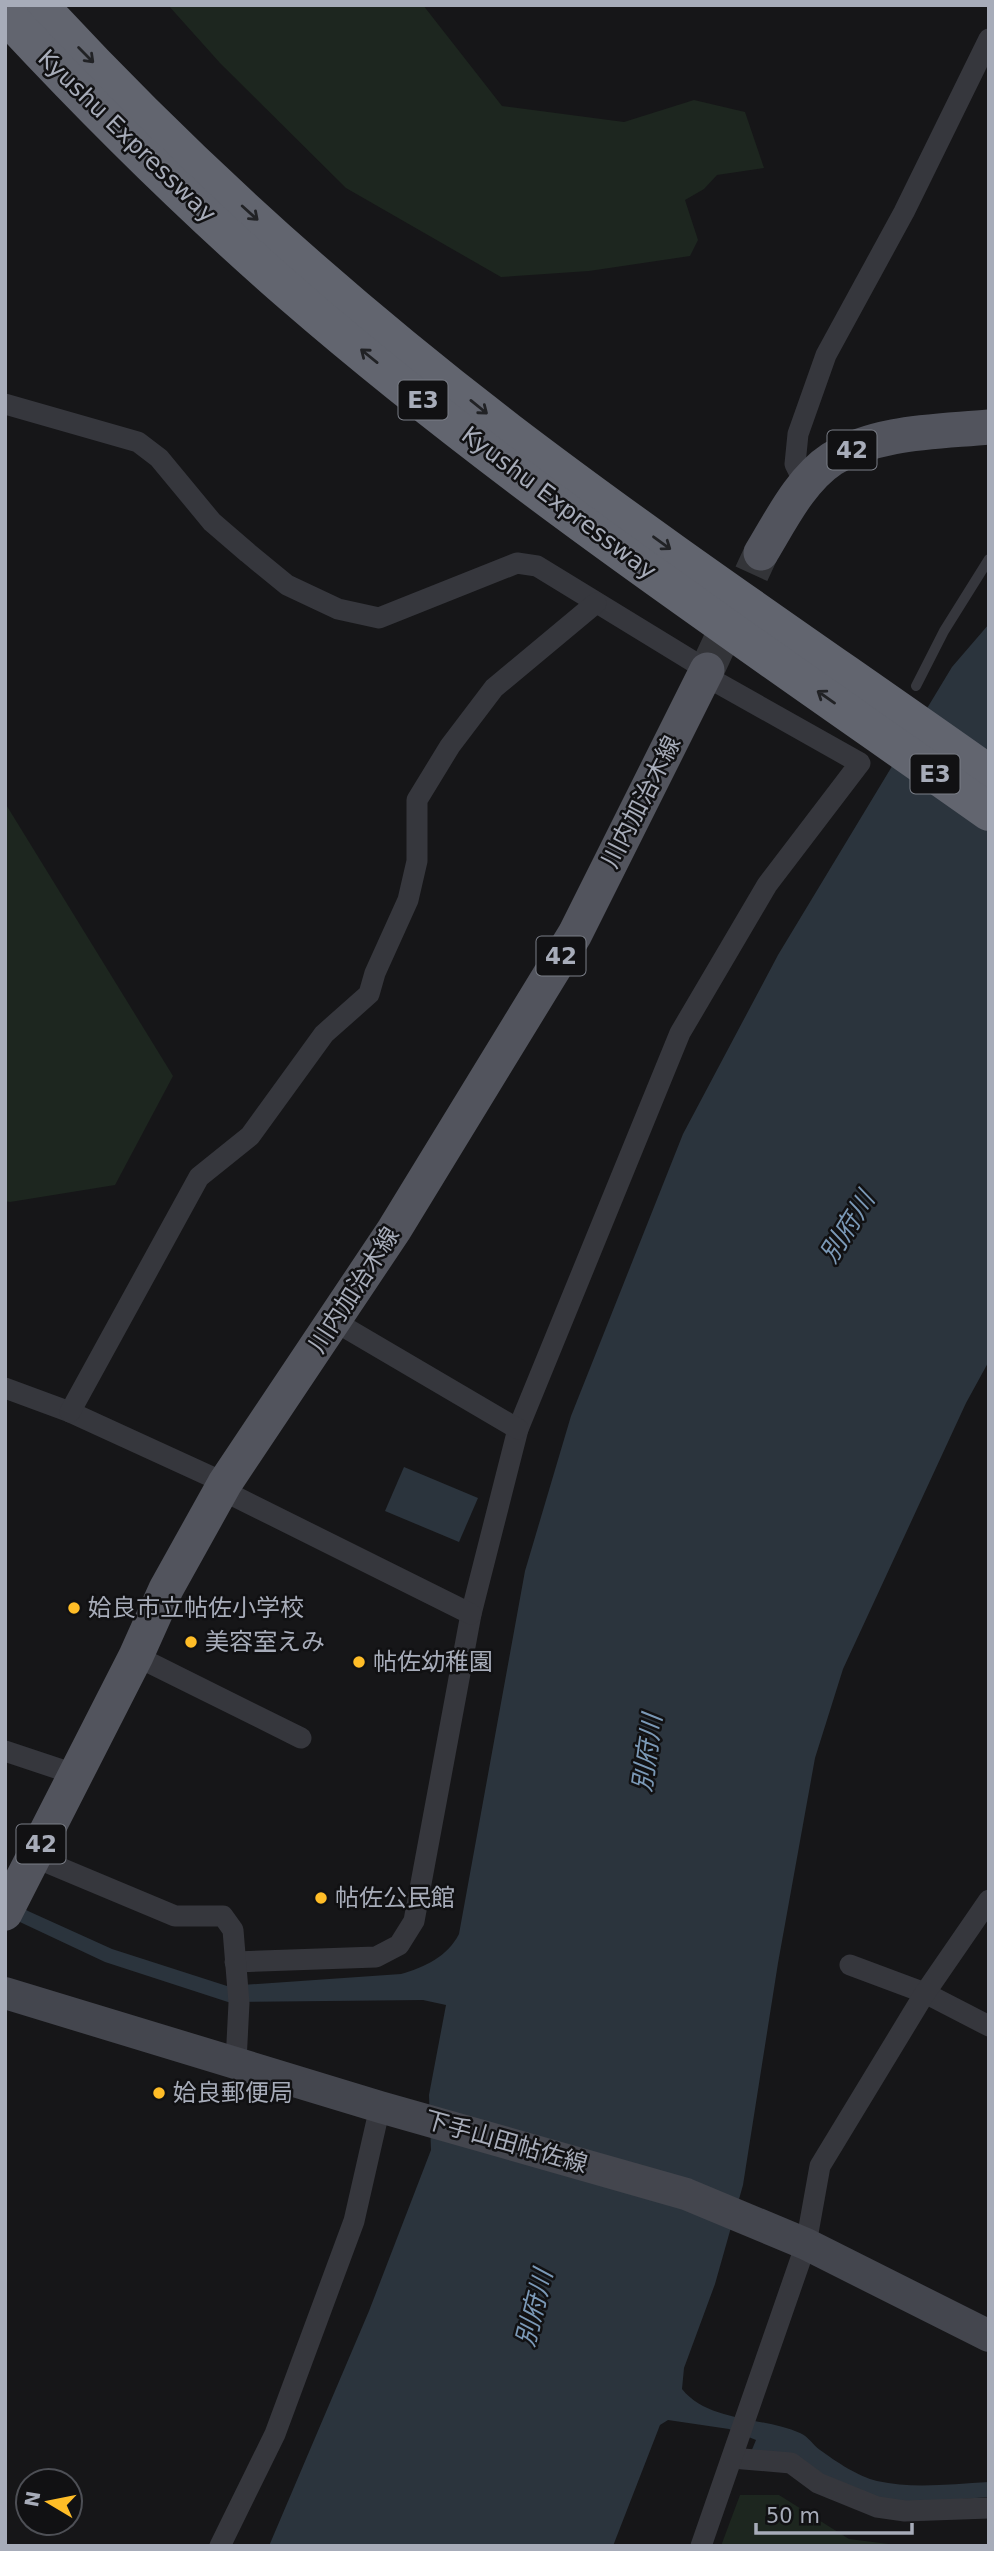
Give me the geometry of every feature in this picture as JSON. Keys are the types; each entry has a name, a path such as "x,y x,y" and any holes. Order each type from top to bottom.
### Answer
{"highway":[{"name":"Kyushu Expressway","path":"39,5 170,140 313,271 507,430 723,588 989,774"},
{"name":"Kyushu Expressway","path":"5,14 151,164 293,295 491,454 707,614 899,711 989,812"}],"main road":[{"name":"42","path":"761,553 806,486 831,460 873,440 989,427"},
{"name":"川内加治木線","path":"5,1913 136,1656 166,1589 223,1486 394,1230 575,934 708,670"},
{"name":"下手山田帖佐線","path":"5,1993 380,2107 686,2194 806,2244 989,2336"}],"street":[{"path":"806,486 795,464 797,434 821,368 904,212 989,39"},
{"path":"5,404 138,442 159,458 212,522 248,553 287,585 338,609 379,618 517,564 537,566 708,670 718,683 860,763 767,885 680,1033 518,1429 471,1614 414,1921 399,1945 376,1956 236,1971"},
{"path":"70,1412 199,1177 250,1136 324,1034 369,994 375,973 408,900 417,861 417,800 450,746 494,688 596,603"},
{"path":"334,1321 518,1429"},
{"path":"5,1388 70,1412 223,1486 471,1614"},
{"path":"136,1656 301,1738"},
{"path":"5,1751 74,1774"},
{"path":"34,1857 174,1916 223,1916 233,1930 239,2003 236,2062"},
{"path":"701,2546 806,2244 820,2166 925,1993 989,1900"},
{"path":"850,1965 925,1993 989,2026"},
{"path":"220,2546 275,2434 354,2221 380,2107"},
{"path":"733,2458 792,2463 818,2483 877,2507 905,2511 989,2508"}],"lane":[{"path":"899,711 989,559"}],"shaded area":[{"path":"168,5 423,5 502,106 624,122 694,100 745,112 764,168 717,175 704,189 685,200 698,240 690,256 589,271 501,277 346,188 220,63"},
{"path":"5,803 173,1076 115,1185 10,1202 5,1201"},
{"path":"740,2495 779,2495 849,2539 905,2546 721,2546"}],"water":[{"name":"別府川","path":"989,624 989,1361 966,1403 843,1669 815,1758 778,1963 743,2185 715,2284 684,2368 682,2389 706,2408 800,2433 833,2459 870,2479 918,2485 989,2482 989,2497 909,2503 875,2497 751,2452 756,2440 729,2429 668,2420 660,2425 613,2546 269,2546 369,2311 431,2150 429,2095 446,2005 423,2000 228,2002 105,1962 5,1915 5,1897 28,1911 112,1949 227,1986 401,1974 434,1960 454,1942 459,1934 525,1571 571,1416 683,1134 778,955 952,667"},
{"path":"404,1467 478,1498 459,1542 385,1511"}],"tunnel":[{"path":"707,670 761,553"}],"place":[{"name":"姶良市立帖佐小学校","path":"74,1608"},
{"name":"美容室えみ","path":"191,1642"},
{"name":"帖佐幼稚園","path":"359,1662"},
{"name":"帖佐公民館","path":"321,1898"},
{"name":"姶良郵便局","path":"159,2093"}]}
